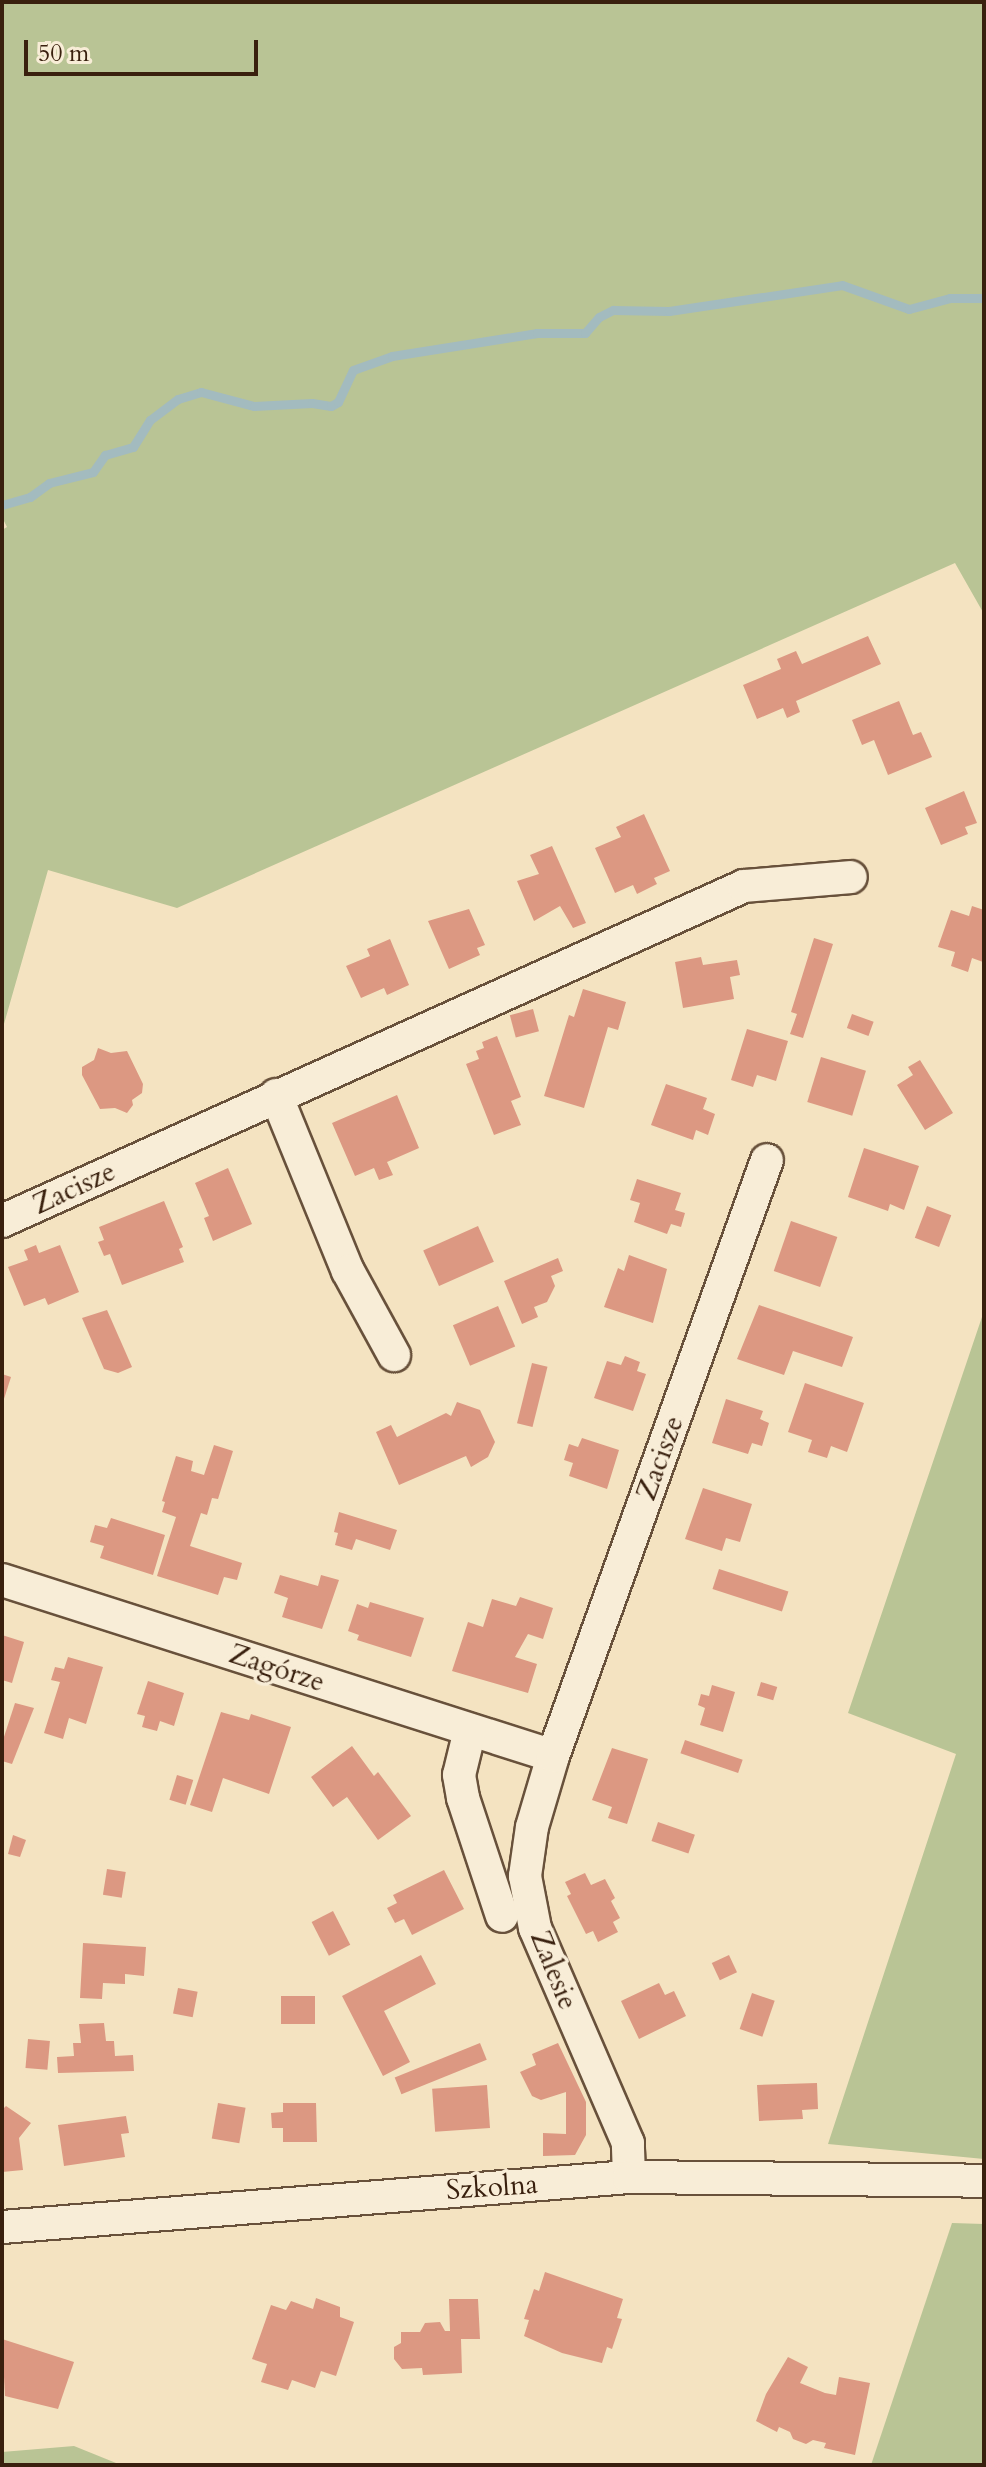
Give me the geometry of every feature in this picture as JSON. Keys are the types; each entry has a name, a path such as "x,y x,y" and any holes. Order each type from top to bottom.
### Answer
{"street":[{"name":"Zacisze","path":"2,1221 744,886 851,877"},
{"path":"276,1095 348,1271 394,1355"},
{"name":"Zacisze","path":"553,1756 767,1160"},
{"name":"Zagórze","path":"2,1580 553,1756"},
{"path":"470,1730 459,1775 463,1798 502,1916"},
{"name":"Zalesie","path":"553,1756 532,1827 525,1876 535,1928 628,2143 629,2177"},
{"name":"Szkolna","path":"2,2227 629,2177 984,2181"}],"green space":[{"path":"2,2 984,2 984,614 955,563 177,908 48,870 2,1031 2,530 7,527 2,517"},
{"path":"984,1311 984,2159 828,2144 956,1754 848,1713"},
{"path":"952,2223 984,2224 984,2465 871,2465"},
{"path":"74,2446 121,2465 2,2465 2,2452"}],"building":[{"path":"868,636 881,664 796,701 800,712 787,718 783,708 757,719 743,685 781,669 777,659 796,651 802,664"},
{"path":"899,701 913,735 921,732 932,757 888,775 874,740 862,745 852,720"},
{"path":"964,791 977,823 965,827 968,834 941,845 925,808"},
{"path":"644,814 670,871 654,878 657,884 637,894 633,885 615,893 595,848 621,837 616,827"},
{"path":"552,846 586,923 573,928 560,906 534,921 517,881 539,874 530,855"},
{"path":"972,906 984,910 984,958 983,962 972,958 968,972 951,966 955,952 938,947 951,910 969,916"},
{"path":"469,909 485,945 477,948 480,955 449,969 428,921"},
{"path":"814,938 833,944 803,1038 790,1034 797,1014 791,1012"},
{"path":"390,939 409,985 387,995 384,988 361,998 346,966 370,956 367,949"},
{"path":"701,957 703,965 737,960 740,975 730,977 734,999 683,1008 675,962"},
{"path":"583,989 626,1002 618,1030 608,1027 584,1108 544,1096 569,1015 574,1017"},
{"path":"533,1009 539,1031 516,1037 510,1015"},
{"path":"852,1014 874,1022 868,1036 847,1028"},
{"path":"747,1029 788,1041 776,1081 757,1075 753,1087 731,1080"},
{"path":"497,1036 521,1097 511,1101 521,1125 494,1135 466,1064 479,1059 476,1051 484,1048 482,1042"},
{"path":"98,1048 111,1053 127,1051 143,1084 142,1093 132,1100 133,1105 127,1113 115,1108 100,1109 82,1075 82,1067 94,1060"},
{"path":"821,1057 866,1071 852,1116 807,1102"},
{"path":"920,1060 953,1113 925,1130 897,1085 913,1075 908,1067"},
{"path":"666,1084 707,1098 703,1109 715,1114 708,1135 696,1130 693,1140 651,1125"},
{"path":"397,1095 419,1148 387,1162 393,1175 379,1180 374,1168 355,1176 332,1123"},
{"path":"864,1148 919,1166 904,1210 890,1204 888,1211 848,1197"},
{"path":"228,1168 252,1224 213,1241 204,1218 209,1216 195,1183"},
{"path":"637,1179 681,1193 675,1210 685,1213 681,1227 671,1224 667,1234 634,1222 640,1203 630,1200"},
{"path":"164,1201 183,1247 179,1249 184,1262 122,1285 110,1254 104,1256 98,1242 104,1240 99,1227"},
{"path":"927,1206 951,1215 939,1247 915,1238"},
{"path":"791,1221 837,1237 820,1287 774,1271"},
{"path":"478,1226 494,1262 439,1286 423,1250"},
{"path":"36,1245 39,1253 60,1245 79,1292 48,1305 45,1298 24,1306 8,1267 28,1260 24,1250"},
{"path":"629,1255 667,1269 653,1323 604,1307 618,1268 624,1271"},
{"path":"558,1258 563,1271 551,1276 555,1286 547,1302 534,1307 538,1317 522,1324 504,1281"},
{"path":"759,1305 853,1337 842,1367 793,1351 784,1375 737,1359"},
{"path":"498,1306 515,1347 470,1366 453,1325"},
{"path":"107,1310 132,1367 118,1373 104,1369 82,1318"},
{"path":"625,1356 640,1362 637,1371 646,1374 633,1411 594,1398 607,1361 621,1365"},
{"path":"532,1363 548,1367 533,1427 517,1423"},
{"path":"2,1374 11,1377 3,1402 2,1402"},
{"path":"805,1383 864,1403 847,1452 831,1446 827,1458 808,1452 812,1440 788,1432"},
{"path":"726,1399 763,1411 760,1419 769,1423 762,1446 752,1443 748,1454 712,1443"},
{"path":"457,1402 480,1410 495,1442 488,1457 471,1467 466,1456 399,1485 376,1432 391,1425 397,1437 446,1413 451,1416"},
{"path":"582,1438 619,1450 607,1489 569,1476 573,1463 564,1460 569,1444 578,1447"},
{"path":"214,1445 233,1451 218,1499 212,1498 207,1515 201,1513 190,1546 242,1563 237,1580 224,1577 218,1595 157,1576 176,1517 162,1512 165,1502 162,1501 176,1456 193,1461 191,1471 204,1475"},
{"path":"703,1488 752,1504 740,1542 726,1538 722,1551 685,1539"},
{"path":"339,1512 397,1530 390,1550 356,1539 352,1550 335,1545 338,1533 334,1532"},
{"path":"111,1518 165,1535 153,1575 100,1558 104,1546 90,1542 95,1525 107,1528"},
{"path":"719,1569 788,1592 782,1612 713,1589"},
{"path":"280,1575 318,1586 321,1575 339,1580 322,1629 282,1617 288,1598 274,1593"},
{"path":"520,1597 553,1608 543,1639 528,1634 515,1657 537,1664 528,1693 452,1671 468,1622 483,1627 492,1599 516,1606"},
{"path":"370,1602 424,1618 411,1657 357,1640 359,1635 348,1631 357,1604 368,1608"},
{"path":"2,1635 24,1642 12,1683 2,1680"},
{"path":"68,1657 103,1667 86,1724 69,1718 63,1739 44,1733 60,1682 51,1680 55,1667 64,1669"},
{"path":"148,1681 184,1693 174,1726 160,1721 157,1731 142,1727 145,1716 137,1714"},
{"path":"761,1682 777,1687 773,1700 757,1695"},
{"path":"712,1685 735,1692 723,1732 700,1725 705,1708 698,1705 701,1694 709,1696"},
{"path":"15,1703 34,1708 12,1764 2,1761 2,1743"},
{"path":"221,1712 249,1720 251,1714 291,1727 269,1794 223,1778 212,1812 190,1805"},
{"path":"685,1740 743,1760 738,1773 680,1753"},
{"path":"352,1746 374,1776 378,1772 411,1816 378,1840 347,1797 333,1807 311,1777"},
{"path":"612,1748 648,1759 627,1824 608,1818 612,1807 592,1800"},
{"path":"177,1775 193,1780 186,1805 169,1800"},
{"path":"658,1822 695,1835 688,1854 651,1841"},
{"path":"13,1835 26,1840 20,1857 8,1854"},
{"path":"107,1869 126,1872 122,1898 103,1895"},
{"path":"444,1870 464,1909 412,1935 404,1919 395,1923 387,1908 397,1903 393,1895"},
{"path":"585,1873 591,1885 605,1879 615,1898 611,1901 620,1918 613,1922 618,1932 598,1942 593,1931 586,1934 567,1896 571,1894 565,1882"},
{"path":"333,1911 350,1945 329,1956 312,1922"},
{"path":"83,1943 146,1947 144,1976 125,1974 125,1984 103,1983 102,1999 80,1998"},
{"path":"421,1955 436,1984 384,2011 410,2062 383,2076 342,1996"},
{"path":"729,1955 737,1972 720,1980 712,1963"},
{"path":"659,1983 665,1995 674,1991 686,2016 639,2039 621,2001"},
{"path":"178,1988 198,1992 193,2017 173,2014"},
{"path":"752,1993 775,2001 762,2037 740,2029"},
{"path":"281,1996 315,1996 315,2024 281,2024"},
{"path":"104,2023 106,2041 114,2041 115,2056 133,2055 134,2071 58,2073 57,2057 74,2056 73,2043 81,2043 79,2024"},
{"path":"28,2039 50,2041 47,2070 25,2068"},
{"path":"480,2043 487,2060 401,2094 395,2077"},
{"path":"558,2043 586,2102 586,2135 575,2155 543,2156 543,2133 566,2134 566,2092 541,2100 532,2096 520,2072 536,2065 532,2054"},
{"path":"817,2083 818,2109 802,2110 803,2119 759,2121 757,2085"},
{"path":"487,2085 490,2128 435,2132 432,2089"},
{"path":"218,2103 246,2108 239,2143 212,2138"},
{"path":"283,2103 316,2103 317,2142 283,2142 283,2128 272,2128 271,2113 283,2112"},
{"path":"6,2106 31,2123 19,2138 23,2170 2,2172 2,2110"},
{"path":"126,2116 129,2133 121,2134 125,2157 64,2166 58,2125"},
{"path":"545,2272 623,2299 617,2318 622,2319 612,2349 607,2347 602,2363 562,2353 524,2336 529,2320 524,2319 534,2289 539,2291"},
{"path":"316,2298 340,2307 340,2317 354,2322 336,2376 321,2371 315,2388 292,2380 288,2390 261,2382 267,2364 252,2359 271,2305 286,2310 291,2301 313,2309"},
{"path":"449,2299 478,2299 480,2339 461,2339 462,2373 423,2375 422,2368 402,2369 394,2359 394,2347 401,2343 401,2332 420,2332 425,2323 440,2322 445,2331 450,2331"},
{"path":"2,2339 74,2362 58,2409 5,2396"},
{"path":"788,2357 808,2367 800,2383 825,2393 836,2395 839,2377 870,2383 855,2455 824,2448 826,2443 813,2440 806,2444 793,2439 790,2432 779,2427 777,2432 756,2421 766,2394"}],"waterway":[{"path":"2,505 30,497 49,483 93,472 105,455 133,447 150,420 178,399 201,392 254,406 312,403 331,406 338,402 353,370 392,356 537,333 585,333 599,317 613,310 669,311 842,285 909,309 950,298 984,298"}]}
